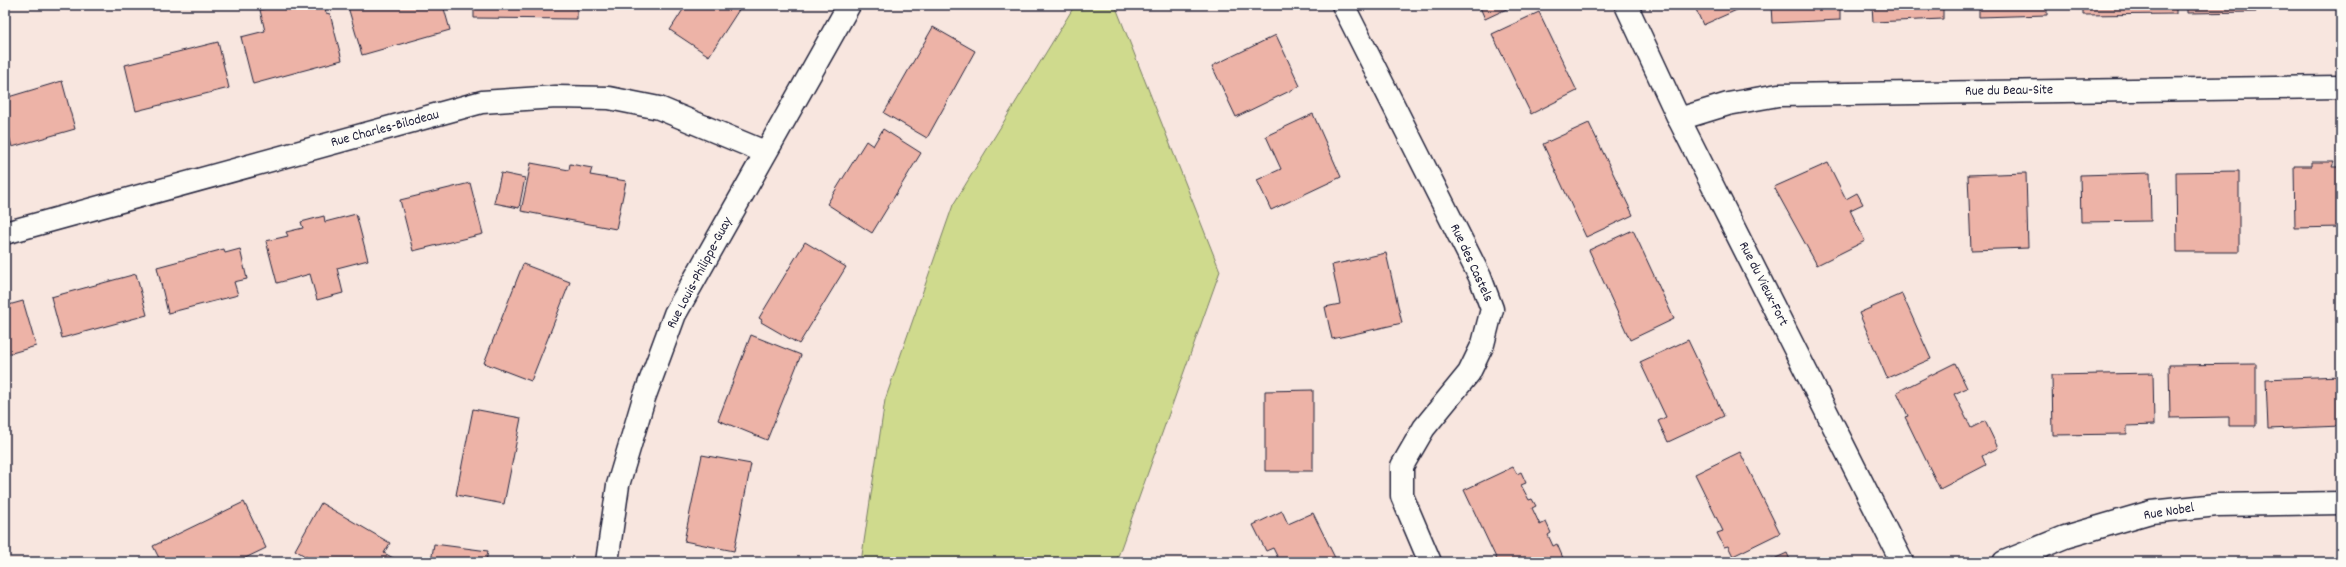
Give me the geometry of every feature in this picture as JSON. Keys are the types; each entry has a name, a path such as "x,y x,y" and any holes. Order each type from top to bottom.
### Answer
{"street":[{"name":"Rue Louis-Philippe-Guay","path":"607,562 618,485 644,398 675,314 848,5"},
{"name":"Rue des Castels","path":"1343,5 1480,277 1492,309 1484,344 1469,373 1424,428 1402,466 1402,496 1430,562"},
{"name":"Rue du Vieux-Fort","path":"1626,5 1679,119 1902,562"},
{"name":"Rue du Beau-Site","path":"1679,119 1728,104 1778,94 2341,87"},
{"name":"Rue Charles-Bilodeau","path":"5,233 482,102 556,97 609,98 660,108 765,152"},
{"name":"Rue Nobel","path":"2004,562 2065,537 2151,512 2217,505 2341,503"}],"green space":[{"path":"1075,5 1115,5 1220,271 1116,562 861,562 885,400 953,205"}],"building":[{"path":"277,5 324,5 326,13 330,14 342,60 253,84 241,37 265,31 260,10"},
{"path":"357,5 443,5 450,30 362,55 348,7"},
{"path":"474,5 577,5 577,19 474,18"},
{"path":"686,5 742,5 709,56 670,30"},
{"path":"1479,5 1515,5 1485,19"},
{"path":"1694,5 1748,5 1703,25"},
{"path":"1771,5 1840,5 1840,20 1772,23"},
{"path":"1872,5 1943,5 1943,19 1873,22"},
{"path":"1979,5 2047,5 2047,15 1979,17"},
{"path":"2083,5 2176,5 2176,14 2083,15"},
{"path":"2187,5 2256,5 2256,12 2187,13"},
{"path":"1539,12 1577,91 1531,114 1492,34"},
{"path":"933,27 975,51 927,138 884,113"},
{"path":"1276,35 1300,86 1236,117 1212,66"},
{"path":"218,42 229,88 136,111 125,65"},
{"path":"62,81 75,129 12,147 5,121 5,98"},
{"path":"1313,114 1341,177 1271,210 1257,180 1281,169 1266,136"},
{"path":"1589,123 1633,215 1586,237 1543,144"},
{"path":"883,129 921,153 872,233 827,204 866,141 873,146"},
{"path":"2312,162 2334,162 2332,167 2341,167 2341,227 2295,228 2294,166 2312,166"},
{"path":"531,163 569,170 570,164 592,168 590,175 626,181 616,229 521,211"},
{"path":"1828,163 1846,199 1857,193 1863,204 1850,210 1865,241 1817,265 1774,187"},
{"path":"2239,171 2239,252 2177,252 2176,172"},
{"path":"501,173 525,178 519,208 494,203"},
{"path":"2026,173 2028,248 1971,250 1968,175"},
{"path":"2150,173 2151,221 2081,222 2080,175"},
{"path":"470,183 483,234 413,251 400,200"},
{"path":"356,214 368,260 337,268 343,293 317,300 310,274 277,283 266,241 288,236 286,232 303,228 301,222 324,216 325,222"},
{"path":"1633,230 1674,319 1630,340 1589,250"},
{"path":"805,242 846,267 799,344 761,322 762,320 759,318"},
{"path":"224,249 225,253 240,249 247,279 234,282 238,295 168,313 157,267"},
{"path":"1386,253 1402,323 1332,339 1325,307 1340,304 1332,265"},
{"path":"523,264 570,282 531,381 484,363"},
{"path":"136,274 147,315 62,338 51,297"},
{"path":"1902,294 1931,359 1887,378 1859,313"},
{"path":"23,301 36,346 5,355 5,306"},
{"path":"751,335 801,355 767,440 718,420"},
{"path":"1688,340 1724,416 1668,442 1658,421 1666,417 1640,362"},
{"path":"1955,363 1967,388 1954,394 1971,428 1985,421 1998,448 1982,456 1986,465 1940,489 1905,417 1908,416 1897,392"},
{"path":"2256,364 2256,426 2229,426 2229,417 2170,418 2169,365"},
{"path":"2153,373 2154,425 2127,426 2127,434 2053,435 2052,375"},
{"path":"2340,376 2341,426 2268,429 2266,379"},
{"path":"1313,390 1313,471 1265,471 1265,391"},
{"path":"473,409 521,418 504,504 456,495"},
{"path":"1740,452 1780,533 1733,556 1728,546 1724,547 1717,533 1723,531 1695,474"},
{"path":"702,455 751,464 734,551 684,541"},
{"path":"1513,467 1517,474 1521,472 1526,483 1521,485 1529,500 1532,499 1536,506 1532,508 1540,525 1546,522 1551,533 1548,535 1553,546 1557,544 1563,558 1560,562 1498,562 1464,490"},
{"path":"244,502 266,548 237,562 161,562 153,546"},
{"path":"321,503 390,543 384,553 397,560 396,562 315,562 295,550"},
{"path":"1282,511 1288,524 1313,513 1337,562 1280,562 1273,548 1266,551 1253,525"},
{"path":"434,544 488,551 486,562 431,562"},
{"path":"1787,553 1791,562 1767,562"}]}
